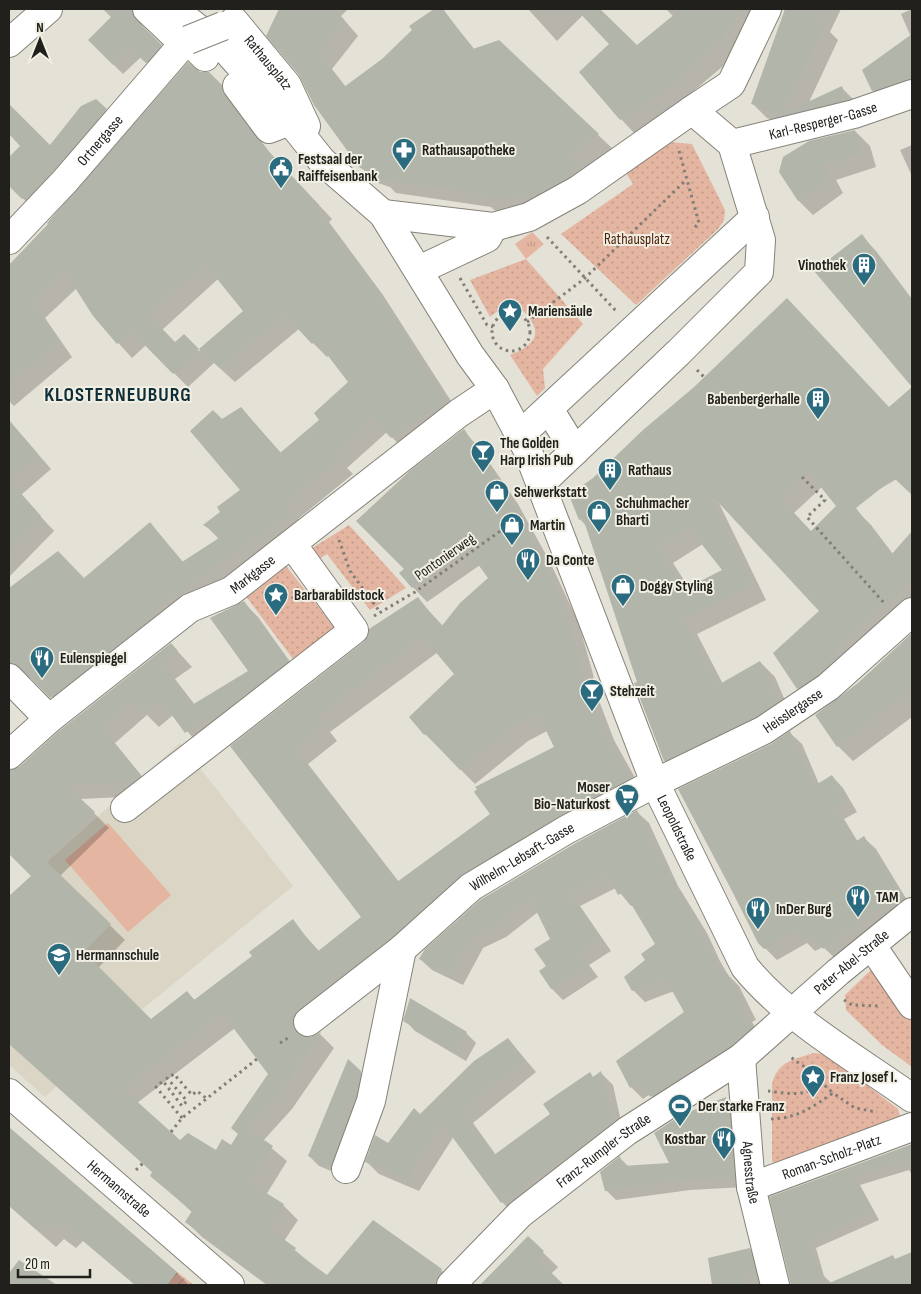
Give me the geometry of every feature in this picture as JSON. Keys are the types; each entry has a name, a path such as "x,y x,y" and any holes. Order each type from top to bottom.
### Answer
{"street":[{"path":"9,43 48,9"},
{"path":"147,9 233,81 269,129 290,121"},
{"path":"173,9 233,27"},
{"path":"383,214 493,227 528,218 578,190 731,84 767,9"},
{"path":"186,41 233,27"},
{"name":"Rathausplatz","path":"233,27 290,121 322,161 383,214 470,355 495,389 520,435 543,491"},
{"name":"Rathausplatz","path":"233,27 287,85 322,161"},
{"name":"Ortnergasse","path":"9,240 65,181 186,41"},
{"name":"Karl-Resperger-Gasse","path":"732,144 854,114 912,94"},
{"path":"543,491 575,451 679,352 759,272 761,240 732,144 692,110"},
{"path":"520,435 755,218"},
{"path":"419,270 486,238 493,227"},
{"name":"Markgasse","path":"9,755 49,719 190,608 231,591 459,413 495,389"},
{"path":"549,410 575,451"},
{"name":"Leopoldstraße","path":"543,491 655,782 745,967 762,989 792,1014 912,1098"},
{"path":"125,808 348,622 292,544"},
{"name":"Heisslergasse","path":"655,782 764,730 828,687 907,618"},
{"path":"9,678 49,719"},
{"name":"Wilhelm-Lebsaft-Gasse","path":"308,1022 402,950 471,887 566,830 655,782"},
{"name":"Pater-Abel-Straße","path":"792,1014 912,912"},
{"path":"872,946 912,1005"},
{"path":"346,1169 371,1101 402,950"},
{"name":"Franz-Rumpler-Straße","path":"451,1285 520,1214 627,1131 741,1058 792,1014"},
{"name":"Agnesstraße","path":"741,1058 751,1187 775,1285"},
{"name":"Hermannstraße","path":"9,1093 230,1285"},
{"name":"Roman-Scholz-Platz","path":"751,1187 912,1127"}],"path":[{"path":"678,148 699,223 692,230"},
{"path":"527,322 584,279 686,180"},
{"path":"528,218 633,330"},
{"path":"505,314 518,314 527,322 531,330 528,340 523,346 509,351 496,345 492,333 495,320 505,314"},
{"path":"802,477 825,500 807,517 907,618"},
{"name":"Pontonierweg","path":"348,622 380,612 415,592 543,491"},
{"path":"332,513 350,571 380,612"},
{"path":"244,581 348,622"},
{"path":"822,987 852,1005 885,1006"},
{"path":"789,1055 798,1064 814,1071 820,1081 833,1093 855,1108 880,1113"},
{"path":"171,1132 182,1118 257,1059"},
{"path":"182,1118 156,1087 163,1081 182,1106 187,1101 167,1078 174,1074 192,1096 197,1092 206,1098"},
{"path":"742,1087 787,1094 804,1093 818,1085 820,1081"},
{"path":"745,1119 790,1118 812,1108 833,1093"}],"shaded area":[{"path":"180,743 293,886 107,1038 45,1097 9,1065 9,896"}],"green space":[{"name":"Rathausplatz","path":"669,142 692,144 725,210 724,220 718,229 636,305 561,234 633,184 623,168"},
{"path":"532,232 544,244 526,259 515,244"},
{"path":"526,259 583,324 543,369 545,388 537,396 510,355 520,351 532,341 535,336 533,323 520,308 503,307 490,317 470,280"},
{"path":"349,525 406,588 370,610 327,554 313,563 306,552"},
{"path":"282,561 335,628 293,659 242,591"},
{"path":"108,823 171,895 128,932 65,860"},
{"path":"871,970 881,973 912,1022 912,1067 882,1045 846,1010 845,995"},
{"path":"813,1053 826,1054 898,1109 900,1115 896,1123 780,1168 772,1161 772,1084 778,1070 787,1062"},
{"path":"177,1272 194,1285 167,1285"}],"building":[{"path":"119,9 132,9 136,20 162,45 146,63 130,48 113,65 88,40"},
{"path":"279,9 334,9 344,21 319,54 344,87 382,59 412,30 409,26 434,9 443,9 473,49 499,40 599,134 570,154 578,165 559,181 527,197 493,199 478,196 478,193 380,179 381,175 360,168 314,105 299,75 266,36"},
{"path":"576,9 600,9 637,45 681,9 744,9 715,46 656,97 620,120 579,72 609,44"},
{"path":"785,9 819,9 814,19 824,24 783,114 751,104"},
{"path":"912,34 912,77 872,91 862,70"},
{"path":"188,62 200,72 209,72 222,85 224,95 256,138 319,205 316,207 369,279 446,400 391,438 372,418 334,453 339,459 285,504 290,514 150,613 153,617 50,698 20,667 9,663 9,588 58,551 84,578 150,522 182,562 222,536 203,525 220,512 217,507 240,490 190,431 213,410 222,419 241,407 280,453 319,420 314,413 348,382 316,340 312,344 285,315 220,368 199,349 173,374 131,331 117,344 93,316 65,272 32,303 59,342 9,383 9,265","holes":["205,264 243,311 199,349 184,334 175,342 149,315"]},
{"path":"842,86 846,100 793,113 784,113"},
{"path":"96,99 107,109 53,171 26,199 25,197 22,199 9,186 9,157 20,146 9,134 9,104 50,145 81,106"},
{"path":"855,130 862,153 822,165 829,178 798,201 779,172 783,157 809,141"},
{"name":"Vinothek","path":"862,234 912,302 912,387 814,271"},
{"path":"787,298 889,407 912,387 912,495 894,478 856,508 891,555 912,531 912,580 833,652 838,657 818,675 797,689 773,653 819,611 705,488 752,584 683,619 718,685 760,661 778,702 756,716 664,761 634,683 637,682 583,518 579,520 569,495 593,478 643,430 693,388","holes":["808,471 836,506 811,531 780,498","689,528 722,570 685,589 659,548"]},
{"path":"9,420 38,454 9,479"},
{"path":"464,429 503,487 536,546 564,608 579,659 581,674 600,724 630,779 558,817 463,874 392,937 336,981 323,973 331,984 298,1010 294,1016 293,1024 295,1031 303,1037 311,1037 321,1032 278,1095 246,1128 273,1146 250,1183 284,1204 268,1228 296,1248 294,1251 327,1275 373,1220 442,1269 427,1285 270,1285 185,1222 192,1211 150,1176 152,1172 9,1044 9,896 31,876 9,854 9,770 19,767 59,731 171,643 178,651 162,664 192,705 248,671 210,618 244,601 288,662 211,721 207,716 185,733 160,699 143,713 132,701 101,728 140,774 129,782 66,785 95,812 46,861 111,924 84,952 151,1019 187,991 194,1000 252,956 249,952 293,919 317,952 361,917 230,746 364,642 368,636 369,629 418,597 441,627 460,603 488,578 467,549 412,588 399,573 404,569 356,521 412,469","holes":["423,637 454,674 409,717 424,735 426,734 460,770 513,727 538,714 554,747 475,787 477,789 474,792 490,814 397,882 294,748 323,726 316,717","222,1013 268,1074 231,1128 238,1134 231,1145 222,1139 216,1150 188,1133 180,1140 122,1088"]},
{"path":"9,480 41,516 9,548"},
{"path":"912,633 912,688 837,747 815,715 858,683"},
{"path":"790,731 814,786 832,775 847,800 834,808 855,842 864,836 900,893 823,949 814,934 802,941 797,931 764,949 758,943 678,789 771,744"},
{"path":"637,810 667,872 696,920 708,948 723,975 727,973 745,1008 741,1010 752,1027 732,1046 715,1056 713,1054 650,1097 639,1082 630,1088 616,1061 684,1012 665,978 632,991 624,977 645,960 641,954 655,944 624,892 618,895 608,875 570,894 600,939 579,953 587,965 551,989 539,971 546,966 534,949 550,939 530,898 494,925 472,937 451,974 419,959 425,949 480,900 574,844"},
{"path":"410,998 467,1032 455,1052 403,1021"},
{"path":"508,1038 525,1060 461,1110 494,1155 550,1114 543,1104 590,1072 593,1077 601,1071 613,1122 501,1203 442,1123 406,1179 365,1162 375,1135 388,1143 414,1108 420,1114 474,1061"},
{"path":"348,1059 361,1071 356,1097 347,1107 351,1109 331,1166 308,1156"},
{"path":"726,1097 735,1178 679,1180 605,1191 600,1172 620,1156 622,1166 669,1163 654,1133 681,1115"},
{"path":"9,1127 177,1272 167,1285 158,1285 148,1277 141,1285 136,1285 63,1223 56,1229 44,1221 36,1229 9,1205"},
{"path":"912,1144 912,1158 853,1176 872,1211 808,1240 822,1285 791,1285 769,1197"},
{"path":"528,1236 544,1251 537,1259 564,1285 480,1285"},
{"path":"750,1248 756,1274 744,1276 746,1285 712,1285 708,1258"},
{"path":"912,1252 912,1285 825,1285 893,1255 895,1259"},
{"path":"19,1260 57,1285 27,1285 9,1281 9,1273"}],"place":[{"name":"Rathausapotheke","path":"404,171"},
{"name":"Festsaal der Raiffeisenbank","path":"281,189"},
{"name":"Vinothek","path":"864,286"},
{"name":"Mariensäule","path":"510,332"},
{"name":"Babenbergerhalle","path":"818,420"},
{"name":"The Golden Harp Irish Pub","path":"483,473"},
{"name":"Rathaus","path":"610,491"},
{"name":"Sehwerkstatt","path":"497,513"},
{"name":"Schuhmacher Bharti","path":"599,533"},
{"name":"Martin","path":"512,546"},
{"name":"Da Conte","path":"528,581"},
{"name":"Doggy Styling","path":"623,607"},
{"name":"Barbarabildstock","path":"276,616"},
{"name":"Eulenspiegel","path":"42,679"},
{"name":"Stehzeit","path":"592,712"},
{"name":"Moser Bio-Naturkost","path":"627,817"},
{"name":"TAM","path":"858,918"},
{"name":"InDer Burg","path":"758,930"},
{"name":"Hermannschule","path":"59,976"},
{"name":"Franz Josef I.","path":"813,1098"},
{"name":"Der starke Franz","path":"680,1127"},
{"name":"Kostbar","path":"724,1160"}],"district":[{"name":"KLOSTERNEUBURG","path":"118,395"}]}
